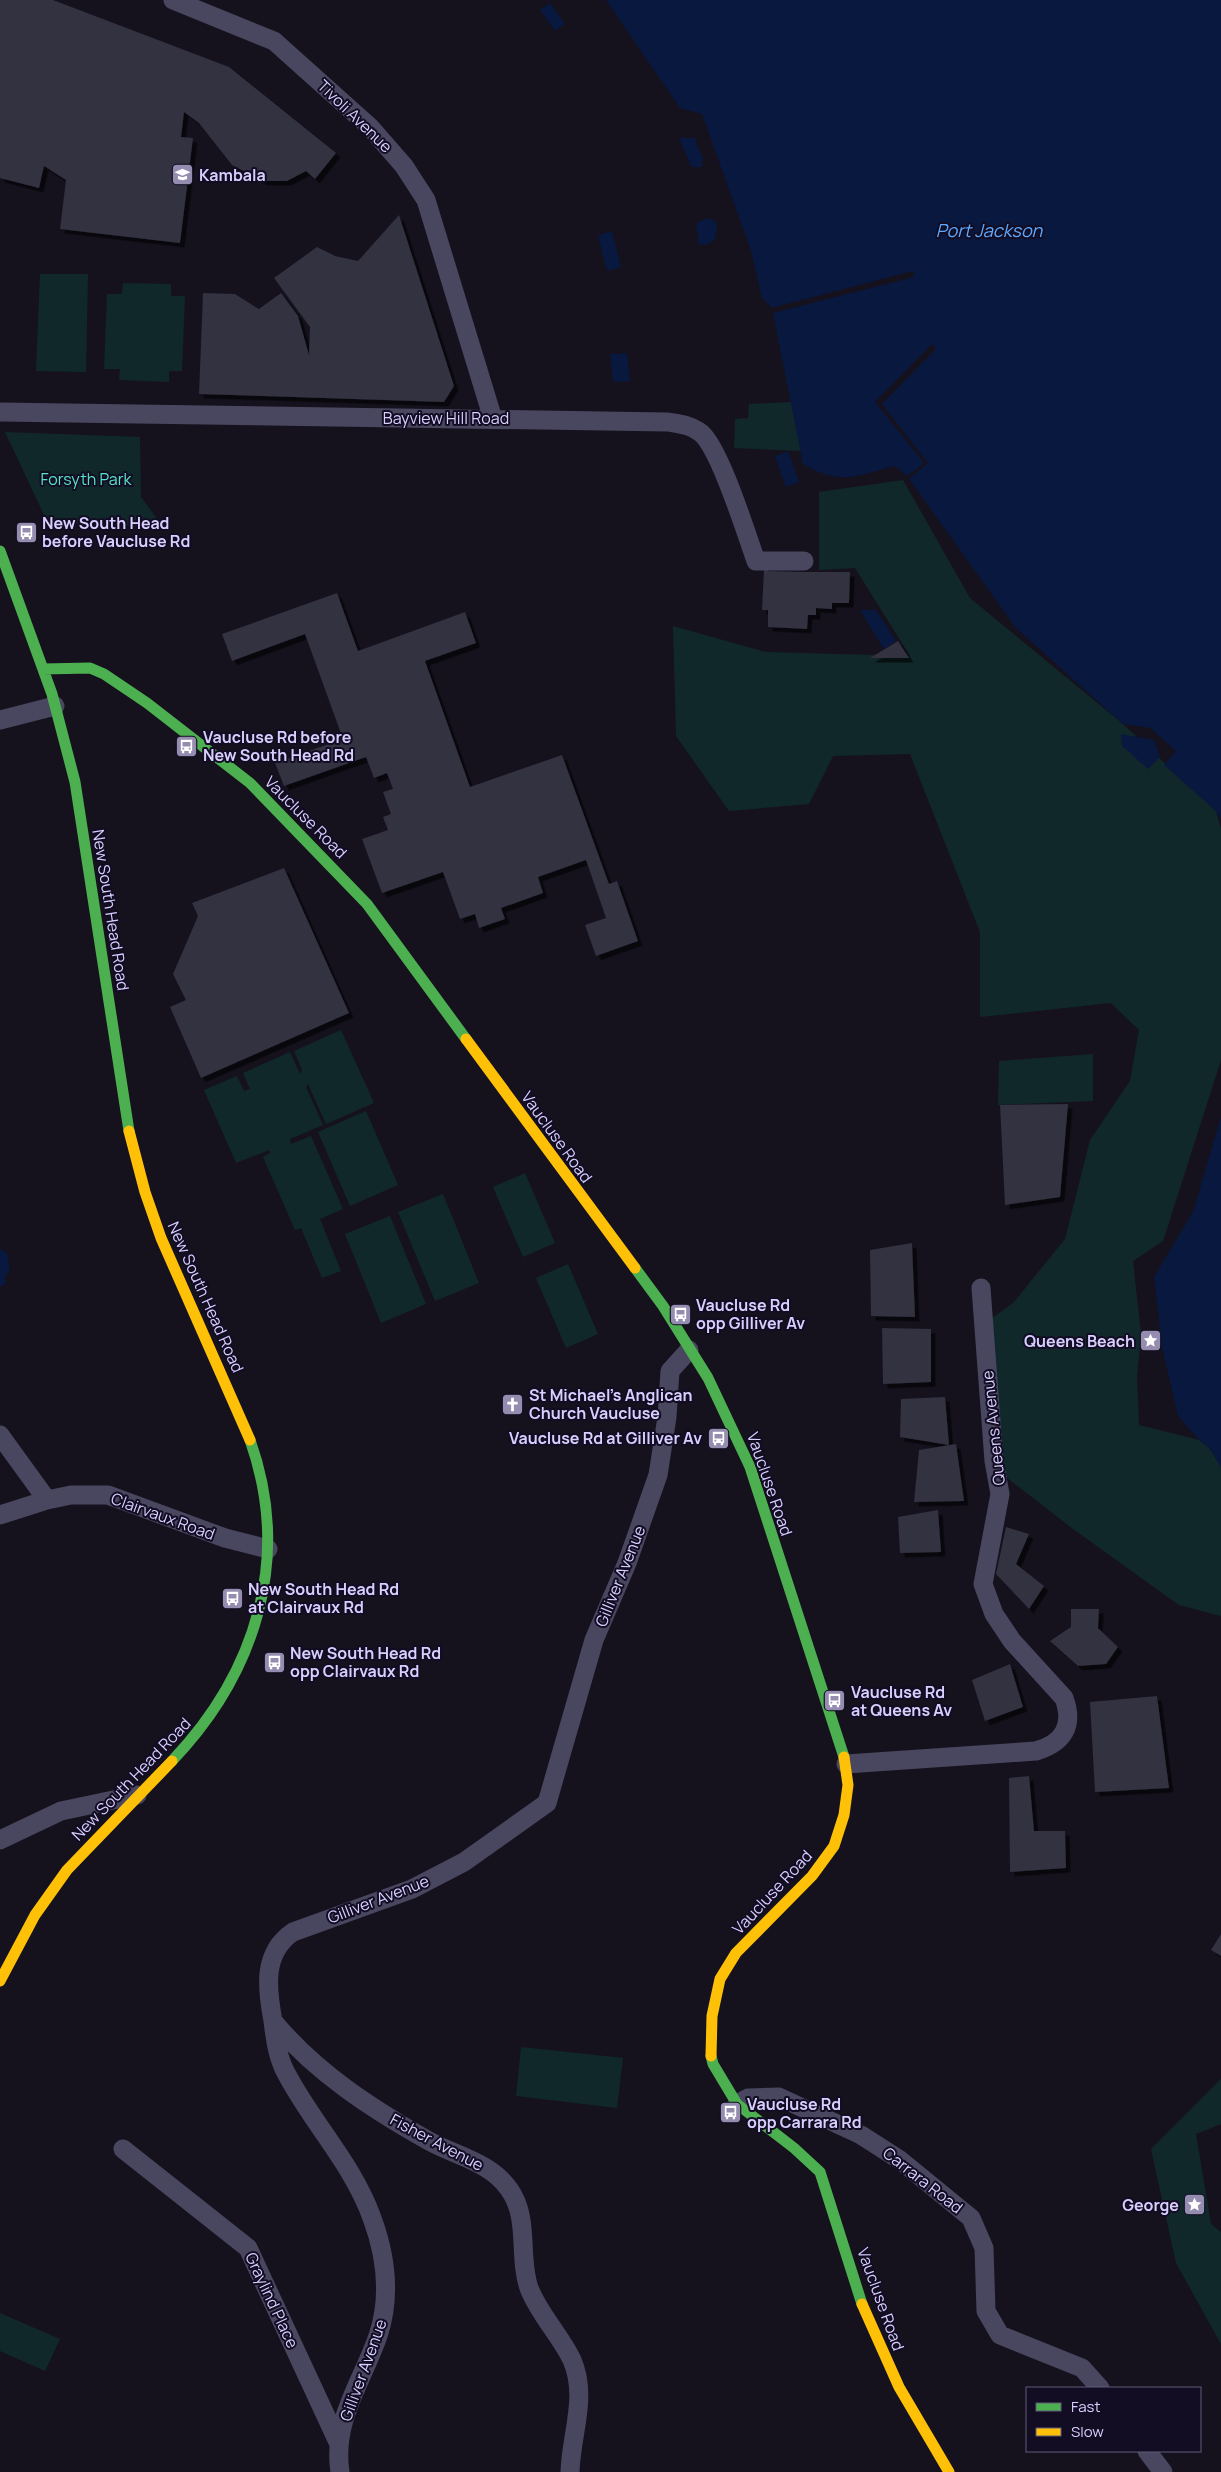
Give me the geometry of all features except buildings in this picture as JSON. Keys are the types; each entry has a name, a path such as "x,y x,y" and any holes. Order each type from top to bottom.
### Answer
{"street":[{"name":"Tivoli Avenue","path":"173,0 274,41 370,127 404,166 426,200 493,418"},
{"name":"Bayview Hill Road","path":"0,412 493,418 668,422 688,425 701,433 714,449 756,561 804,561"},
{"name":"New South Head Road","path":"0,551 43,669 76,785 121,1089 138,1169 156,1226 174,1273 247,1429 262,1480 268,1549 265,1587 252,1635 224,1698 189,1744 137,1795 60,1878 27,1928 0,1981"},
{"name":"Vaucluse Road","path":"43,669 90,668 122,686 250,783 340,875 388,930 480,1060 662,1306 690,1350 724,1410 750,1467 831,1713 846,1764 848,1800 834,1846 812,1876 736,1953 720,1979 712,2016 710,2049 713,2064 737,2104 794,2148 820,2172 865,2313 899,2387 949,2472"},
{"path":"0,720 55,706"},
{"name":"Queens Avenue","path":"846,1764 1036,1751 1051,1747 1066,1731 1068,1714 1064,1698 1012,1641 994,1614 983,1584 1000,1494 994,1461 981,1288"},
{"name":"Gilliver Avenue","path":"340,2472 338,2442 344,2417 378,2335 384,2314 387,2288 380,2240 363,2194 345,2162 294,2087 283,2066 272,2020 268,1985 269,1971 275,1949 283,1939 311,1925 412,1889 464,1862 547,1803 594,1640 626,1563 658,1475 667,1417 670,1371 690,1350"},
{"path":"0,1435 47,1500"},
{"name":"Clairvaux Road","path":"0,1514 71,1495 108,1495 225,1538 268,1549"},
{"path":"0,1840 61,1811 137,1795"},
{"name":"Fisher Avenue","path":"272,2020 306,2056 353,2093 432,2142 484,2166 498,2176 509,2190 517,2204 521,2221 525,2277 539,2308 573,2362 578,2382 578,2424 570,2472"},
{"name":"Carrara Road","path":"737,2104 748,2098 779,2097 861,2135 900,2160 971,2218 984,2248 986,2311 1000,2335 1082,2368 1099,2387"},
{"name":"Graylind Place","path":"123,2149 248,2248 338,2442"},
{"path":"1148,2452 1163,2472"}],"green space":[{"path":"40,274 88,274 86,372 36,371"},
{"path":"123,283 171,284 171,296 185,296 182,371 169,371 169,382 119,380 120,369 104,369 107,294 122,294"},
{"path":"792,402 802,451 734,448 735,419 748,418 749,404"},
{"name":"Forsyth Park","path":"5,432 140,437 141,497 164,528 47,521"},
{"path":"903,480 970,598 1123,724 1216,811 1221,829 1221,1060 1163,1241 1133,1261 1141,1334 1137,1376 1139,1425 1199,1440 1210,1449 1221,1467 1221,1616 1179,1605 1073,1529 1002,1474 991,1319 1014,1302 1065,1239 1090,1140 1130,1081 1139,1030 1111,1003 980,1017 980,932 910,754 833,756 809,804 729,811 676,736 673,626 766,652 910,656 855,568 819,570 819,492"},
{"path":"341,1030 374,1103 326,1124 308,1084 306,1087 323,1125 290,1139 291,1144 311,1136 343,1209 320,1219 341,1271 322,1278 301,1228 295,1230 263,1157 270,1153 269,1150 236,1163 204,1090 237,1076 244,1091 250,1089 243,1073 290,1052 300,1074 302,1070 294,1051"},
{"path":"1093,1054 1093,1101 998,1105 999,1061"},
{"path":"366,1111 398,1185 350,1206 318,1132"},
{"path":"525,1173 555,1243 523,1257 493,1187"},
{"path":"443,1194 479,1283 435,1301 398,1212"},
{"path":"390,1216 426,1304 381,1323 345,1234"},
{"path":"568,1264 598,1334 566,1348 536,1278"},
{"path":"521,2047 623,2058 617,2108 516,2096"},
{"path":"1221,2079 1221,2124 1196,2134 1211,2224 1221,2232 1221,2344 1176,2263 1151,2149"},
{"path":"0,2313 60,2339 45,2371 0,2351"}],"water":[{"name":"Port Jackson","path":"606,0 1221,0 1221,819 1216,811 1164,765 1176,751 1150,728 1123,724 1016,628 907,476 895,466 859,476 838,477 816,471 803,464 772,308 762,298 751,251 702,114 680,108"},
{"path":"550,3 565,24 555,31 540,10"},
{"path":"679,138 695,138 703,157 702,167 692,167"},
{"path":"706,218 715,221 717,227 715,239 708,244 699,245 696,224"},
{"path":"612,231 621,267 607,271 598,235"},
{"path":"627,353 630,381 613,382 610,354"},
{"path":"788,451 799,482 786,487 775,456"},
{"path":"860,610 876,610 896,641 884,649"},
{"path":"1121,734 1154,740 1160,757 1148,769 1122,746"},
{"path":"1221,1117 1221,1467 1210,1449 1199,1440 1178,1416 1162,1348 1154,1277 1193,1212"},
{"path":"0,1249 7,1253 10,1271 5,1276 6,1283 0,1287"}],"pier":[{"path":"913,271 914,277 773,313 771,308"},
{"path":"932,344 936,349 882,404 928,463 909,479 907,476 924,463 875,402"}],"traffic: fast":[{"path":"0,551 52,694 75,782 129,1131"},
{"path":"43,669 90,668 104,674 147,703 250,783 367,904 466,1039"},
{"path":"635,1268 663,1306 708,1378 750,1467 844,1757"},
{"path":"172,1761 201,1727 226,1690 245,1652 258,1612 266,1570 267,1528 262,1484 250,1440"},
{"path":"711,2056 713,2064 737,2104 794,2148 820,2172 862,2304"}],"traffic: slow":[{"path":"466,1039 635,1268"},
{"path":"129,1131 145,1192 161,1238 250,1440"},
{"path":"711,2056 712,2016 720,1979 736,1953 812,1876 834,1846 844,1815 848,1785 844,1757"},
{"path":"0,1981 35,1915 67,1870 172,1761"},
{"path":"862,2304 899,2387 949,2472"}],"place":[{"name":"Kambala","path":"183,175"},
{"name":"New South Head before Vaucluse Rd","path":"26,532"},
{"name":"Vaucluse Rd before New South Head Rd","path":"187,746"},
{"name":"Vaucluse Rd opp Gilliver Av","path":"680,1314"},
{"name":"Queens Beach","path":"1151,1341"},
{"name":"St Michael’s Anglican Church Vaucluse","path":"513,1404"},
{"name":"Vaucluse Rd at Gilliver Av","path":"718,1438"},
{"name":"New South Head Rd at Clairvaux Rd","path":"232,1598"},
{"name":"New South Head Rd opp Clairvaux Rd","path":"274,1662"},
{"name":"Vaucluse Rd at Queens Av","path":"835,1701"},
{"name":"Vaucluse Rd opp Carrara Rd","path":"731,2113"},
{"name":"George","path":"1195,2205"}]}
